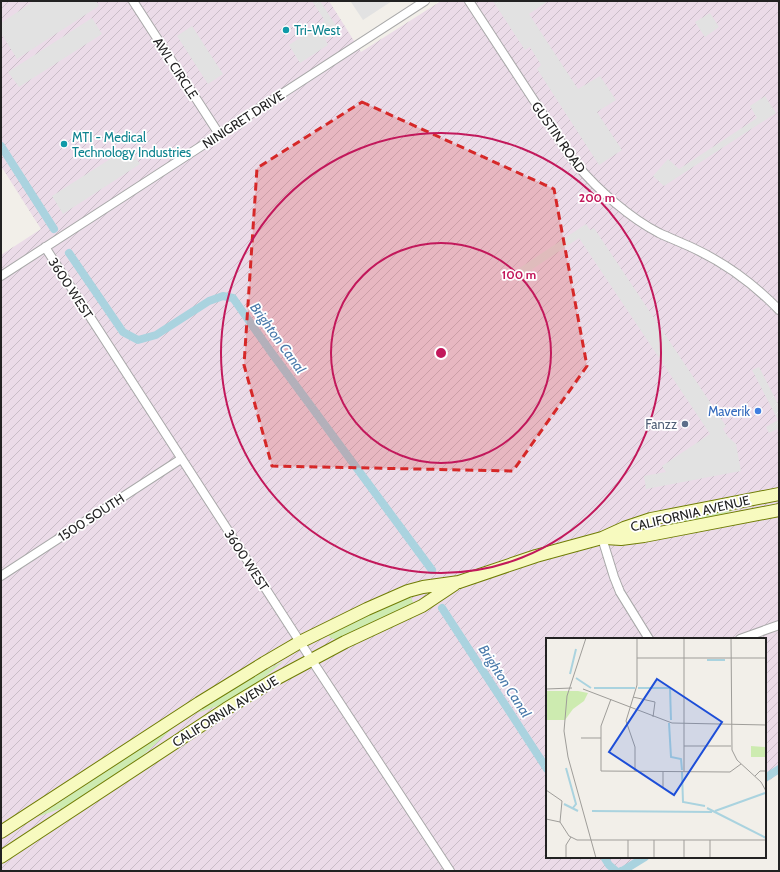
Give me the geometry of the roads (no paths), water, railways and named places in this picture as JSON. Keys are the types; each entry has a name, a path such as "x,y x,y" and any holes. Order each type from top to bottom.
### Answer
{"main road":[{"name":"CALIFORNIA AVENUE","path":"1,832 238,678 300,642 367,609 408,591 422,587 459,582 536,556 602,538 632,525 658,518 779,494"},
{"name":"CALIFORNIA AVENUE","path":"602,538 621,539 644,536 779,510"},
{"name":"CALIFORNIA AVENUE","path":"1,857 226,709 272,681 345,642 422,606 459,582"},
{"path":"184,713 195,730"},
{"path":"24,818 35,835"}],"street":[{"name":"AWL CIRCLE","path":"133,1 219,134"},
{"name":"NINIGRET DRIVE","path":"1,276 425,1"},
{"name":"GUSTIN ROAD","path":"468,1 565,148 590,180 617,204 644,224 659,233 694,248 742,276 779,310"},
{"name":"3600 WEST","path":"44,248 450,871"},
{"name":"1500 SOUTH","path":"1,576 182,459"},
{"path":"602,538 620,592 648,638"},
{"path":"743,638 779,625"}],"waterway":[{"name":"Brighton Canal","path":"1,146 54,229"},
{"name":"Brighton Canal","path":"69,253 123,332 138,340 156,335 209,301 223,296 233,298 271,352 432,570"},
{"name":"Brighton Canal","path":"442,608 546,767"},
{"name":"Brighton Canal","path":"766,777 779,769"},
{"name":"Brighton Canal","path":"605,858 609,865 616,871"},
{"name":"Brighton Canal","path":"621,871 643,858"}],"place":[{"name":"Tri-West","path":"286,30"},
{"name":"MTI - Medical Technology Industries","path":"64,144"},
{"name":"Maverik","path":"758,411"},
{"name":"Fanzz","path":"685,424"}]}
